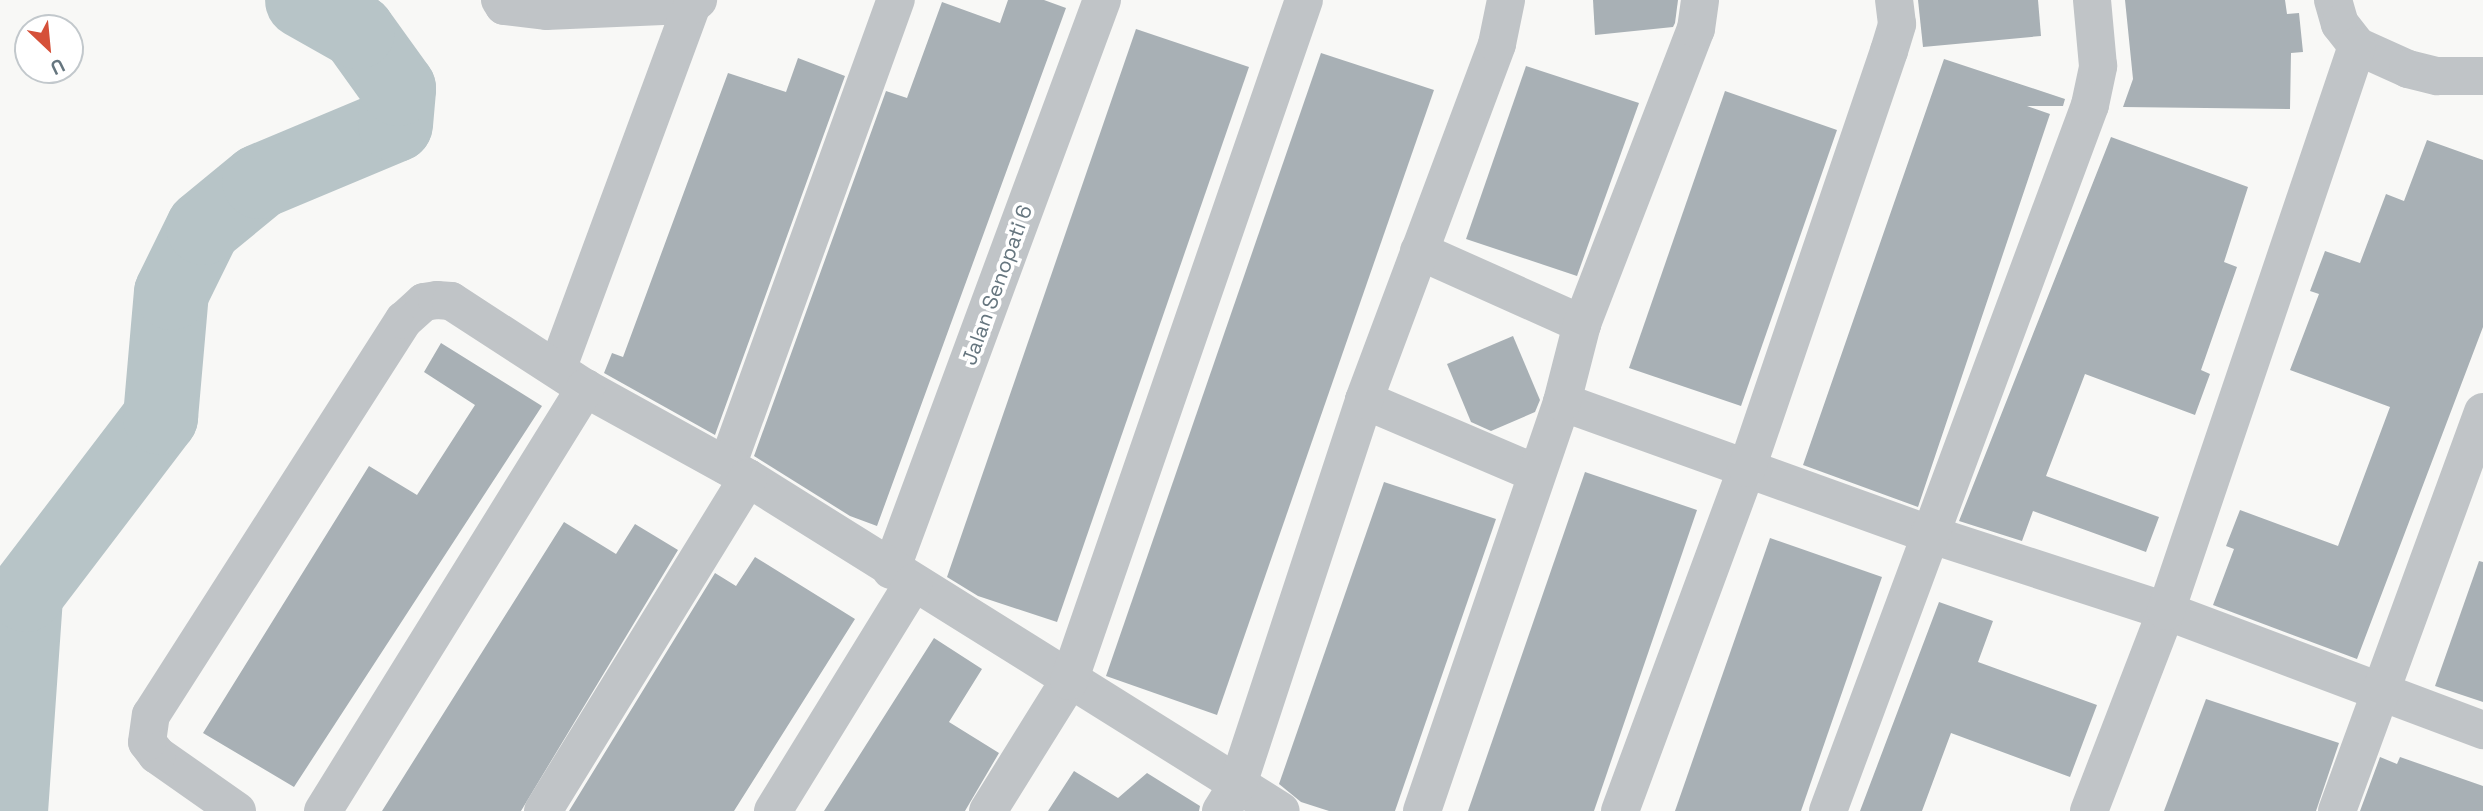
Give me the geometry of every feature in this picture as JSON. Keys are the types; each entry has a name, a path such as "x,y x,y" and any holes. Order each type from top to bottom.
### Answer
{"street":[{"path":"323,811 571,378 695,3 546,10 504,6 500,0"},
{"path":"543,811 737,472 896,0"},
{"name":"Jalan Senopati 6","path":"773,811 902,577 1102,0"},
{"path":"988,811 1069,681 1304,0"},
{"path":"1230,798 1364,400 1497,44 1506,0"},
{"path":"1422,811 1535,473 1562,402 1582,324 1696,29 1700,0"},
{"path":"1620,811 1746,468 1889,51 1897,24 1894,0"},
{"path":"1828,811 1928,534 2090,105 2098,66 2092,0"},
{"path":"2333,0 2340,24 2357,46 2408,69 2437,76 2483,76"},
{"path":"2089,811 2166,611 2357,46"},
{"path":"1419,251 1582,324"},
{"path":"237,811 157,755 147,742 146,728 404,320 424,302 451,301 571,378 737,472 1069,681 1230,798 1281,811"},
{"path":"1364,400 1535,473"},
{"path":"1562,402 1928,534 2166,611 2483,730"},
{"path":"2337,811 2483,412"}],"building":[{"path":"1008,0 1044,0 1066,8 877,526 850,516 754,456 886,91 907,98 942,2 1000,23"},
{"path":"1593,0 1678,0 1675,23 1673,27 1595,35"},
{"path":"1918,0 2038,0 2041,36 1923,47"},
{"path":"2125,0 2285,0 2287,14 2299,13 2303,52 2291,53 2290,109 2123,107 2133,79"},
{"path":"1136,29 1249,67 1057,622 978,596 947,577"},
{"path":"1321,53 1434,90 1217,715 1106,676"},
{"path":"798,58 845,76 715,435 604,373 612,353 623,357 728,73 786,92"},
{"path":"1944,59 2065,99 2063,106 2027,106 2050,114 1918,507 1803,465"},
{"path":"1526,66 1639,103 1577,276 1466,239"},
{"path":"1725,91 1837,130 1741,406 1629,368"},
{"path":"2111,137 2248,187 2224,262 2237,267 2201,370 2210,374 2195,415 2085,374 2046,476 2159,517 2146,552 2033,511 2022,541 1959,521"},
{"path":"2427,140 2483,160 2483,327 2357,659 2213,605 2234,549 2226,546 2240,510 2338,546 2390,407 2290,370 2319,294 2310,291 2325,251 2360,263 2386,194 2404,201"},
{"path":"1513,336 1540,400 1535,412 1491,431 1471,422 1447,364"},
{"path":"441,343 542,406 294,787 203,733 369,466 417,495 475,405 424,372"},
{"path":"1585,472 1697,510 1594,811 1468,811"},
{"path":"1384,482 1496,519 1395,811 1329,811 1301,802 1279,784"},
{"path":"564,522 616,554 635,524 678,550 521,811 382,811"},
{"path":"1770,538 1882,577 1801,811 1675,811"},
{"path":"755,557 855,619 734,811 569,811 715,573 736,586"},
{"path":"2479,561 2483,562 2483,702 2435,686"},
{"path":"1939,602 1993,621 1978,662 2097,705 2070,777 1951,733 1922,811 1860,811"},
{"path":"934,638 982,669 949,722 999,753 965,811 824,811"},
{"path":"2206,699 2339,743 2316,811 2164,811"},
{"path":"2380,757 2397,764 2400,757 2483,786 2483,811 2360,811"},
{"path":"1074,771 1118,798 1147,773 1200,806 1199,811 1048,811"}],"waterway":[{"path":"10,811 25,594 160,417 171,292 203,227 259,181 395,124 398,88 357,31 302,0"}]}
